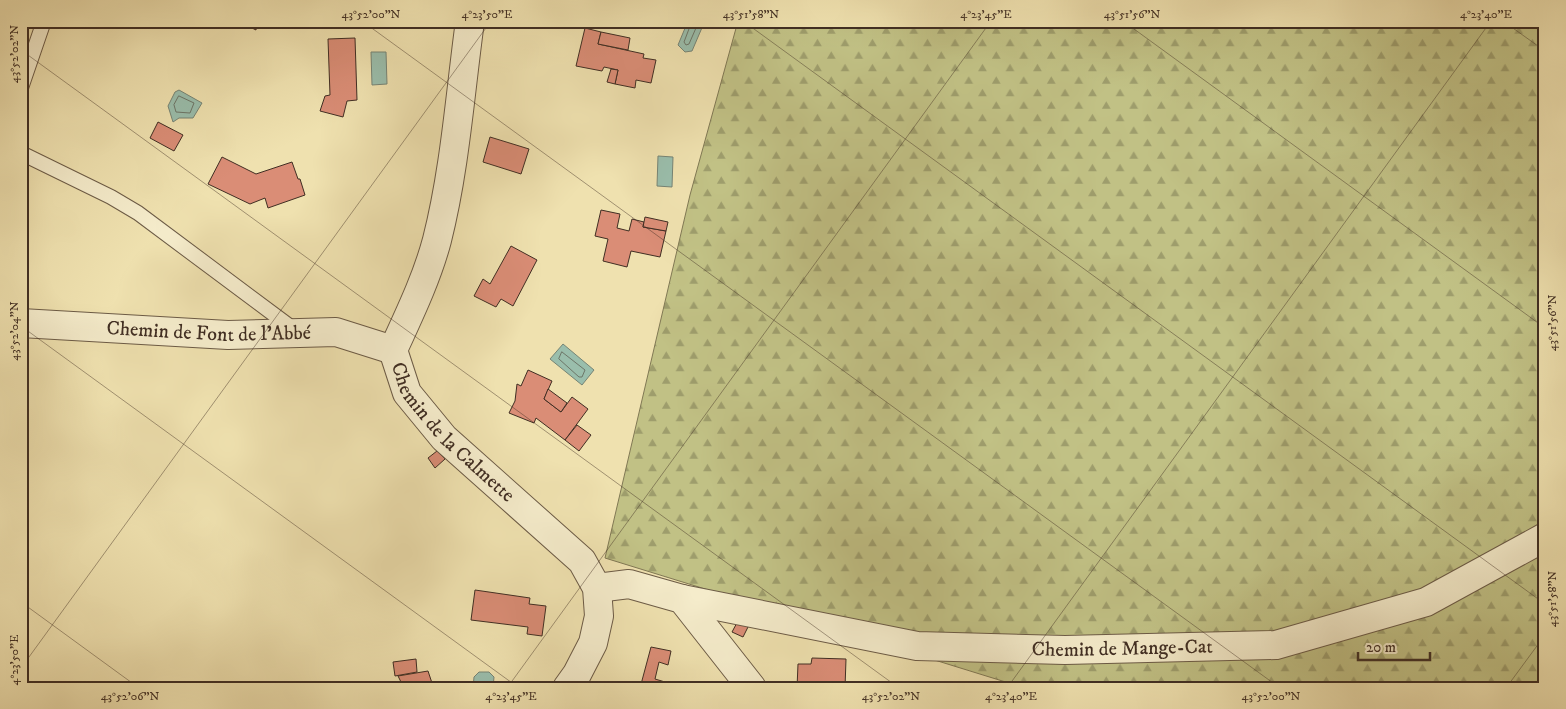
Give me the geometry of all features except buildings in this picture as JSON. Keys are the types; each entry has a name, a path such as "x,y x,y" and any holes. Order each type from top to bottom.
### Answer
{"street":[{"name":"Chemin de la Calmette","path":"470,21 446,196 436,242 415,302 393,350 407,393 444,438 582,561 597,588 599,616 594,643 567,688"},
{"name":"Chemin de Font de l'Abbé","path":"21,323 228,335 336,332 393,350"},
{"name":"Chemin de Mange-Cat","path":"597,588 629,584 682,599 917,646 1065,650 1276,645 1426,602 1545,537"},
{"path":"682,599 752,688"}],"lane":[{"path":"21,88 44,21"},
{"path":"21,152 111,197 138,213 298,333"}],"green space":[{"path":"738,21 1545,21 1545,688 1025,688 605,558 690,195"}],"water":[{"path":"688,21 704,23 692,51 685,52 678,45"},
{"path":"371,52 386,52 387,84 372,85"},
{"path":"179,90 202,103 193,118 179,118 173,122 168,106 175,92"},
{"path":"658,156 673,157 672,187 657,186"},
{"path":"563,344 594,370 582,385 550,359"},
{"path":"479,672 489,672 494,677 493,688 473,688 474,677"}]}
